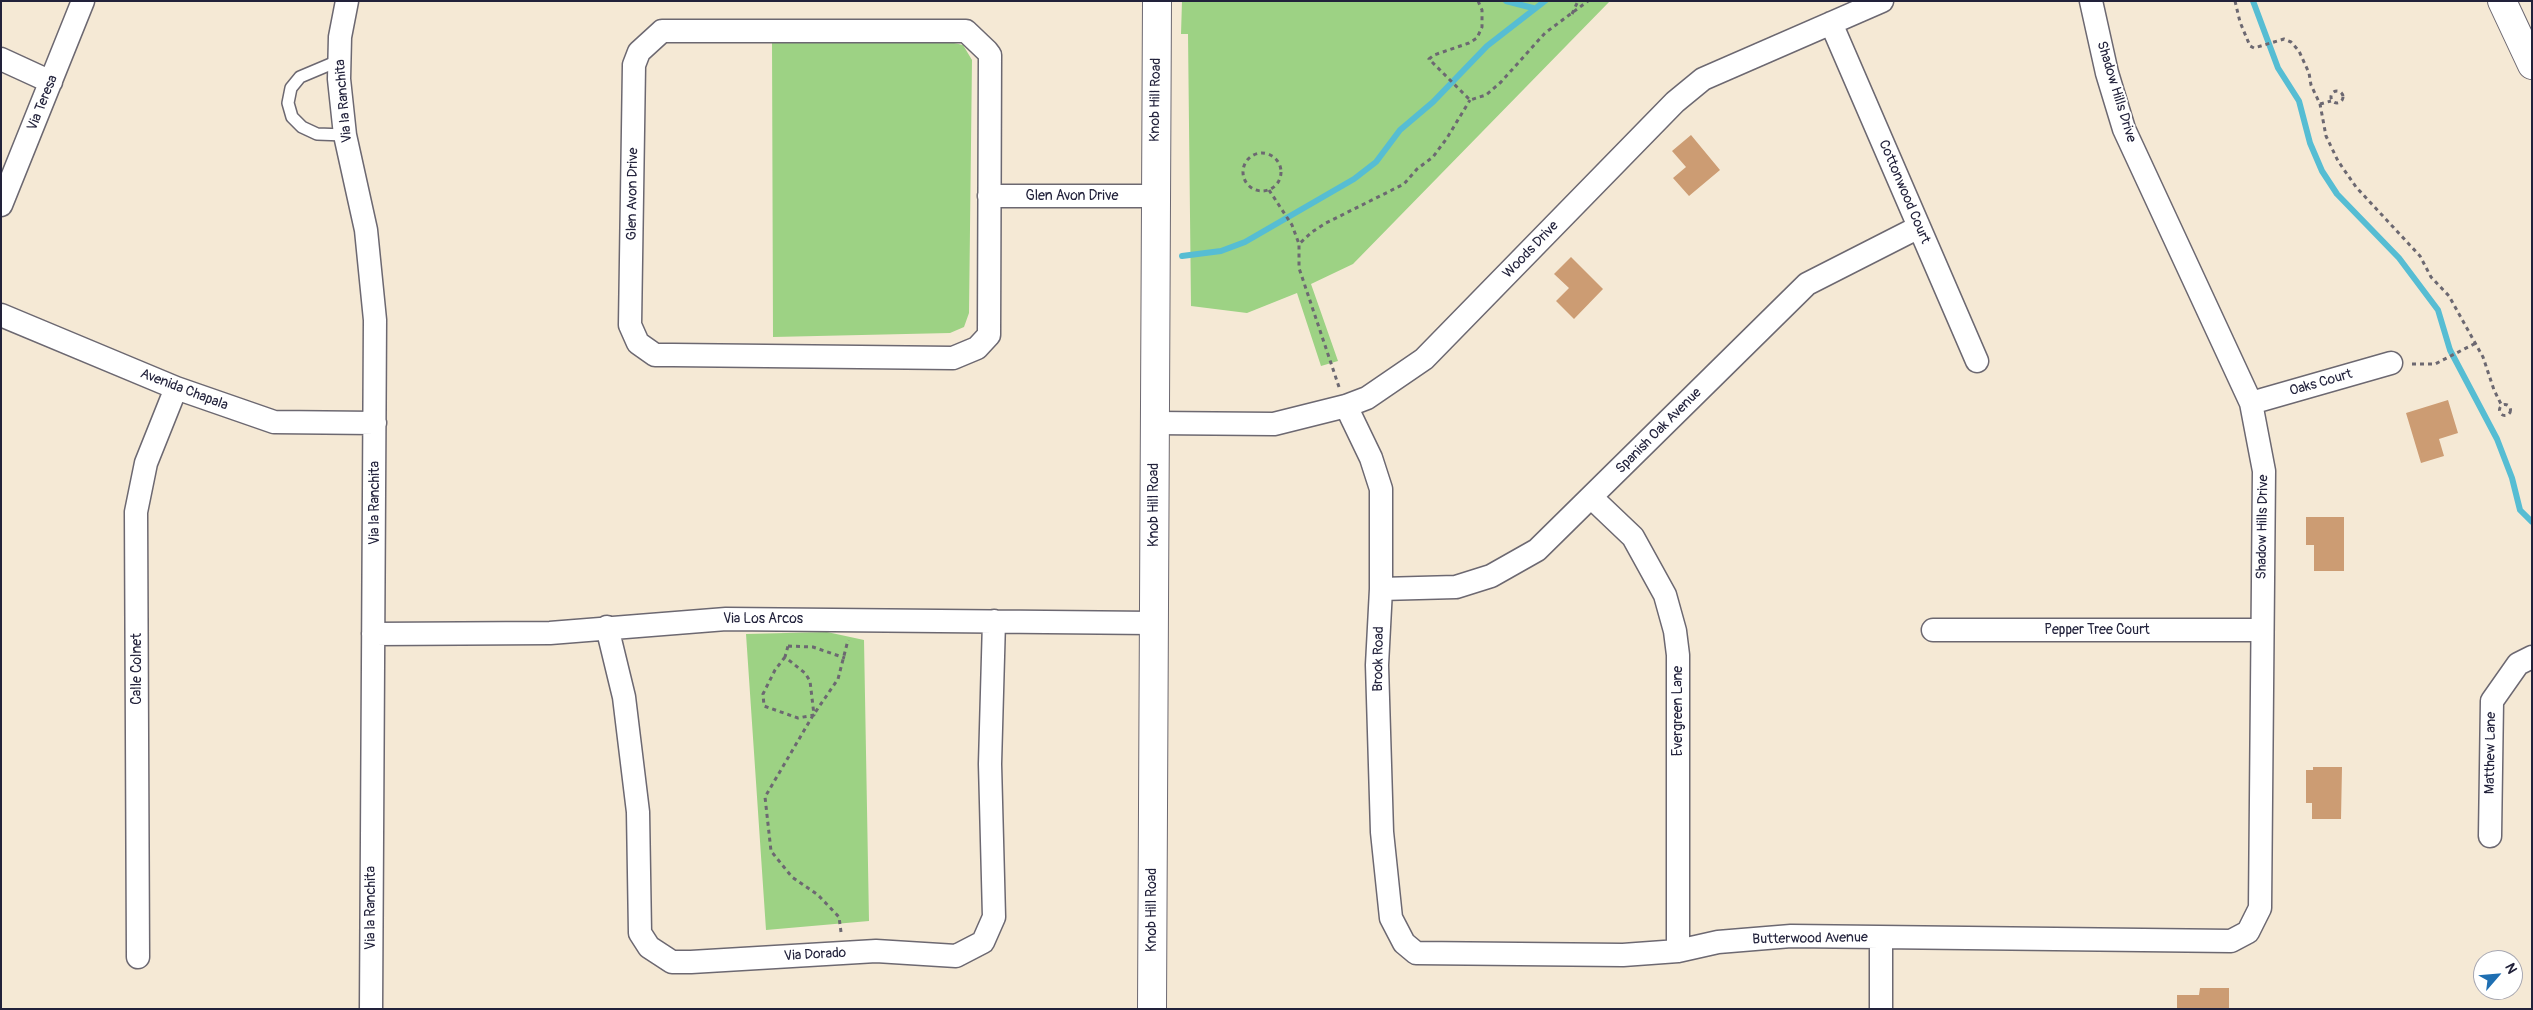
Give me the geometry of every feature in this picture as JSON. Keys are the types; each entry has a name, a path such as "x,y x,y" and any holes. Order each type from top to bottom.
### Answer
{"street":[{"name":"Via Teresa","path":"1,205 84,1"},
{"name":"Via la Ranchita","path":"347,1 338,61 345,135 366,230 375,320 371,1009"},
{"name":"Knob Hill Road","path":"1152,1009 1157,1"},
{"name":"Woods Drive","path":"1154,423 1274,424 1346,406 1367,398 1424,359 1675,102 1703,79 1882,1"},
{"name":"Shadow Hills Drive","path":"2091,1 2107,73 2124,129 2251,403 2264,471 2260,908 2248,932 2231,941 2220,940"},
{"path":"2502,1 2532,65"},
{"name":"Cottonwood Court","path":"1831,23 1977,361"},
{"name":"Glen Avon Drive","path":"662,31 966,31 990,55 989,196 989,335 977,348 953,358 655,355 638,343 630,325 634,65 639,52 662,31"},
{"path":"1,59 51,82"},
{"name":"Glen Avon Drive","path":"989,196 1155,196"},
{"name":"Spanish Oak Avenue","path":"1381,589 1456,586 1490,576 1537,550 1592,498 1807,284 1918,227"},
{"name":"Avenida Chapala","path":"1,315 176,388 274,422 375,423"},
{"name":"Oaks Court","path":"2251,403 2391,363"},
{"name":"Calle Colnet","path":"138,957 136,512 146,464 176,388"},
{"name":"Brook Road","path":"1346,406 1371,458 1381,489 1381,589 1377,665 1382,832 1391,918"},
{"name":"Evergreen Lane","path":"1592,498 1632,537 1665,595 1675,631 1678,655 1678,950"},
{"name":"Via Los Arcos","path":"373,634 550,633 726,618 1153,623"},
{"name":"Via Dorado","path":"607,627 624,697 638,812 640,933 649,947 672,962 876,951 956,956 983,942 994,917 990,764 994,621"},
{"name":"Pepper Tree Court","path":"1932,630 2262,630"},
{"name":"Matthew Lane","path":"2490,836 2492,701 2518,664 2532,657"},
{"name":"Butterwood Avenue","path":"1391,918 1404,942 1416,953 1623,955 1678,950 1718,942 1791,936 2220,940"},
{"path":"1881,938 1881,1009"}],"lane":[{"path":"338,61 300,77 291,88 288,103 292,117 302,127 317,134 345,135"}],"path":[{"path":"1470,100 1429,59 1434,55 1469,44 1477,38 1482,27 1482,10 1478,1"},
{"path":"1572,14 1578,1"},
{"path":"1299,244 1326,223 1404,184 1417,169 1433,156 1447,138 1470,100 1486,95 1501,82 1545,32 1588,1"},
{"path":"2235,1 2240,22 2250,46 2254,48 2260,47 2284,39 2291,42 2299,51 2320,104 2326,136 2338,160 2356,187 2420,256 2431,277 2448,296 2476,343 2502,406"},
{"path":"2320,104 2331,101 2334,104 2340,103 2343,100 2342,94 2335,91 2330,96 2331,101"},
{"path":"1257,154 1269,155 1278,163 1280,175 1278,181 1269,190 1263,191 1252,188 1244,179 1246,161 1257,154"},
{"path":"1269,190 1292,225 1299,244 1299,268 1346,406"},
{"path":"2391,363 2435,364 2476,343"},
{"path":"789,619 788,646 785,656 775,670 763,694 764,706 798,718 814,715"},
{"path":"845,953 839,918 818,895 792,877 771,851 765,797 838,679 846,658 850,620"},
{"path":"788,646 813,647 846,658"},
{"path":"785,656 806,673 810,681 814,715"}],"green space":[{"path":"1182,1 1610,1 1353,264 1311,284 1338,361 1321,366 1297,293 1247,313 1191,306 1188,34 1181,34"},
{"path":"772,41 945,41 963,45 972,60 969,313 964,327 950,333 773,337"},
{"path":"827,632 864,640 869,921 766,930 746,634"}],"building":[{"path":"1691,135 1720,170 1689,196 1673,178 1686,167 1672,151"},
{"path":"1571,257 1603,289 1574,319 1556,301 1569,288 1554,274"},
{"path":"2448,400 2458,433 2439,439 2444,456 2421,463 2406,413"},
{"path":"2306,517 2344,517 2344,571 2314,571 2314,545 2306,545"},
{"path":"2313,767 2342,767 2341,819 2312,819 2312,803 2306,803 2306,770 2313,770"},
{"path":"2200,988 2229,988 2229,1009 2177,1009 2177,995 2199,995"}],"waterway":[{"path":"1506,1 1533,8"},
{"path":"1182,256 1221,251 1245,242 1354,179 1376,162 1400,130 1433,102 1487,46 1545,1"},
{"path":"2253,1 2278,68 2299,101 2310,143 2322,171 2337,194 2399,258 2438,310 2450,350 2497,439 2512,478 2520,510 2532,522"}]}
